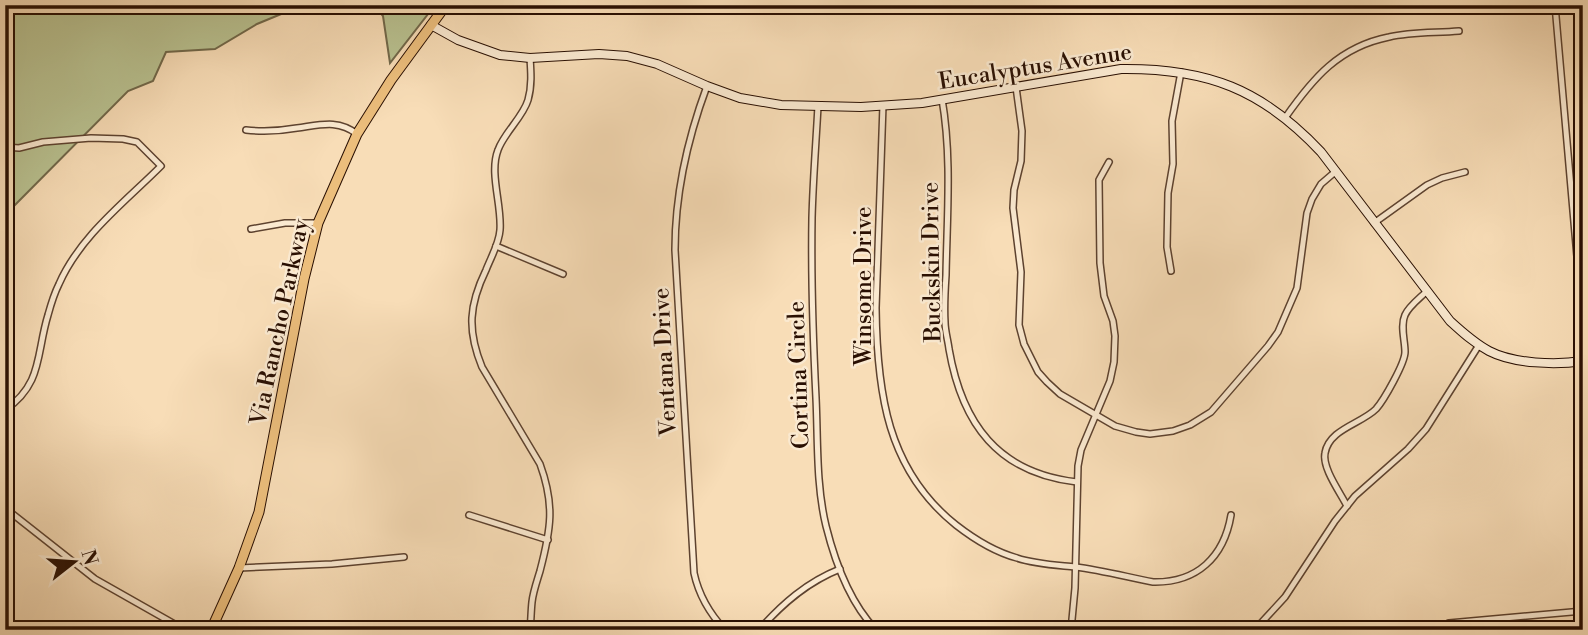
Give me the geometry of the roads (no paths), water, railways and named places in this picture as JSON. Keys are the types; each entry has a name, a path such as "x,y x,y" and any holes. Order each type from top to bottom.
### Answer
{"main road":[{"name":"Via Rancho Parkway","path":"211,630 239,568 259,512 304,279 318,223 358,134 391,80 446,5"}],"street":[{"path":"1556,5 1583,325"},
{"name":"Eucalyptus Avenue","path":"431,25 458,40 500,55 530,58 627,55 657,64 740,98 781,105 922,103 1121,69 1181,72 1210,78 1273,109 1300,130 1321,152 1450,321 1469,339 1492,353 1510,359 1543,363 1583,361"},
{"path":"1285,118 1317,76 1358,46 1390,37 1459,31"},
{"path":"530,58 528,102 498,149 496,158 500,233 472,305 476,353 540,464 550,499 548,540 532,601 530,630"},
{"path":"1171,271 1167,247 1168,193 1173,164 1172,121 1181,72"},
{"name":"Ventana Drive","path":"706,86 684,159 678,198 676,250 694,573 696,585 706,607 725,630"},
{"path":"1016,87 1022,131 1021,161 1013,208 1021,272 1019,325 1024,344 1038,372 1060,394 1115,426 1136,432 1150,434 1180,429 1212,412 1268,346 1278,332 1297,288 1307,213 1312,199 1321,184 1335,172"},
{"name":"Buckskin Drive","path":"942,99 948,155 945,323 953,371 962,399 977,427 997,450 1037,474 1077,482"},
{"name":"Winsome Drive","path":"883,105 876,336 881,382 895,442 906,468 922,492 938,510 969,535 1017,559 1153,582 1169,582 1192,575 1200,569 1216,554 1222,544 1231,514"},
{"name":"Cortina Circle","path":"818,106 812,216 812,305 819,477 826,525 840,569 855,602 876,630"},
{"path":"246,130 262,132 318,124 349,127 358,134"},
{"path":"5,147 19,148 43,142 91,138 123,139 137,142 161,166 115,209 74,258 59,283 47,317 35,375 23,395 5,410"},
{"path":"1072,630 1077,466 1110,381 1114,362 1113,321 1104,296 1100,263 1100,180 1109,162"},
{"path":"1374,223 1427,185 1465,172"},
{"path":"251,229 285,223 318,223"},
{"path":"496,246 563,274"},
{"path":"1347,506 1324,464 1325,452 1329,442 1337,434 1377,408 1401,368 1405,355 1403,323 1406,312 1427,291"},
{"path":"1252,630 1285,597 1335,521 1355,496 1408,449 1426,429 1479,345"},
{"path":"5,508 95,579 185,630"},
{"path":"469,515 548,540"},
{"path":"239,568 332,564 404,557"},
{"path":"759,630 798,592 840,569"},
{"path":"1449,623 1583,611"}]}
